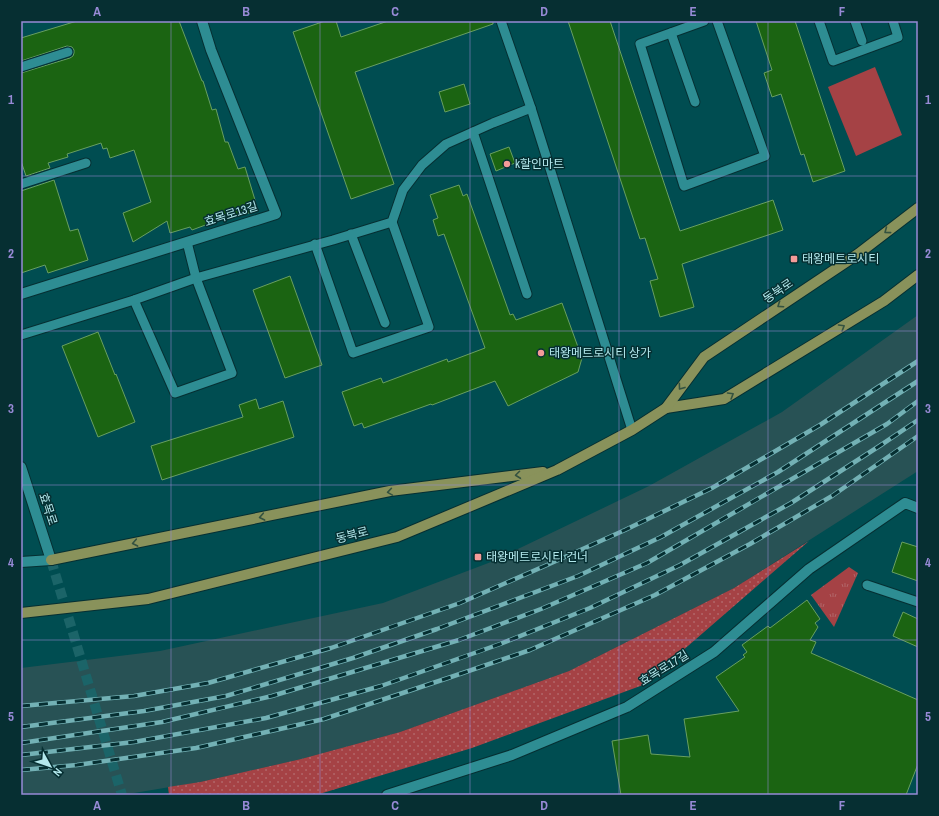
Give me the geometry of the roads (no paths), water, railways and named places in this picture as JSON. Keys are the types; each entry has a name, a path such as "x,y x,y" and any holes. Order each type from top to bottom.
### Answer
{"main road":[{"name":"동북로","path":"21,613 148,599 397,537 557,470 632,430 666,408 704,357 858,254 918,208"},
{"name":"동북로","path":"666,408 724,399 884,302 918,275"},
{"path":"51,560 390,491 557,470"}],"street":[{"name":"효목로13길","path":"21,294 276,214 211,50 202,21"},
{"name":"효목로","path":"21,467 51,560"},
{"name":"효목로17길","path":"387,795 512,755 627,707 714,652 809,569 905,503 918,508"},
{"path":"21,562 51,560"}],"lane":[{"path":"501,21 532,108 632,430"},
{"path":"704,21 640,44 684,186 765,156 717,21"},
{"path":"819,21 834,62 898,38 892,21"},
{"path":"855,21 862,41"},
{"path":"671,33 694,102"},
{"path":"21,67 68,52"},
{"path":"315,244 353,353 429,326 392,222 403,190 422,165 446,144 532,108"},
{"path":"472,132 527,294"},
{"path":"21,184 86,163"},
{"path":"21,335 134,300 196,278 392,222"},
{"path":"351,234 385,324"},
{"path":"134,300 175,393 232,374 196,278 187,242"},
{"path":"867,585 918,602"}],"tunnel":[{"path":"51,560 122,795"}],"railway":[{"path":"21,706 134,696 208,683 331,648 460,603 625,530 712,488 820,425 918,361"},
{"path":"21,727 144,711 226,696 353,658 437,629 578,576 661,537 778,472 918,381"},
{"path":"21,743 162,722 272,696 459,640 541,609 647,563 887,424 918,401"},
{"path":"21,755 134,742 266,718 381,686 500,644 590,608 680,565 791,503 918,420"},
{"path":"21,770 77,765 196,748 324,719 530,650 655,595 750,544 832,496 918,436"}],"place":[{"name":"k할인마트","path":"507,164"},
{"name":"태왕메트로시티","path":"794,259"},
{"name":"태왕메트로시티 상가","path":"541,353"},
{"name":"태왕메트로시티 건너","path":"478,557"}]}
